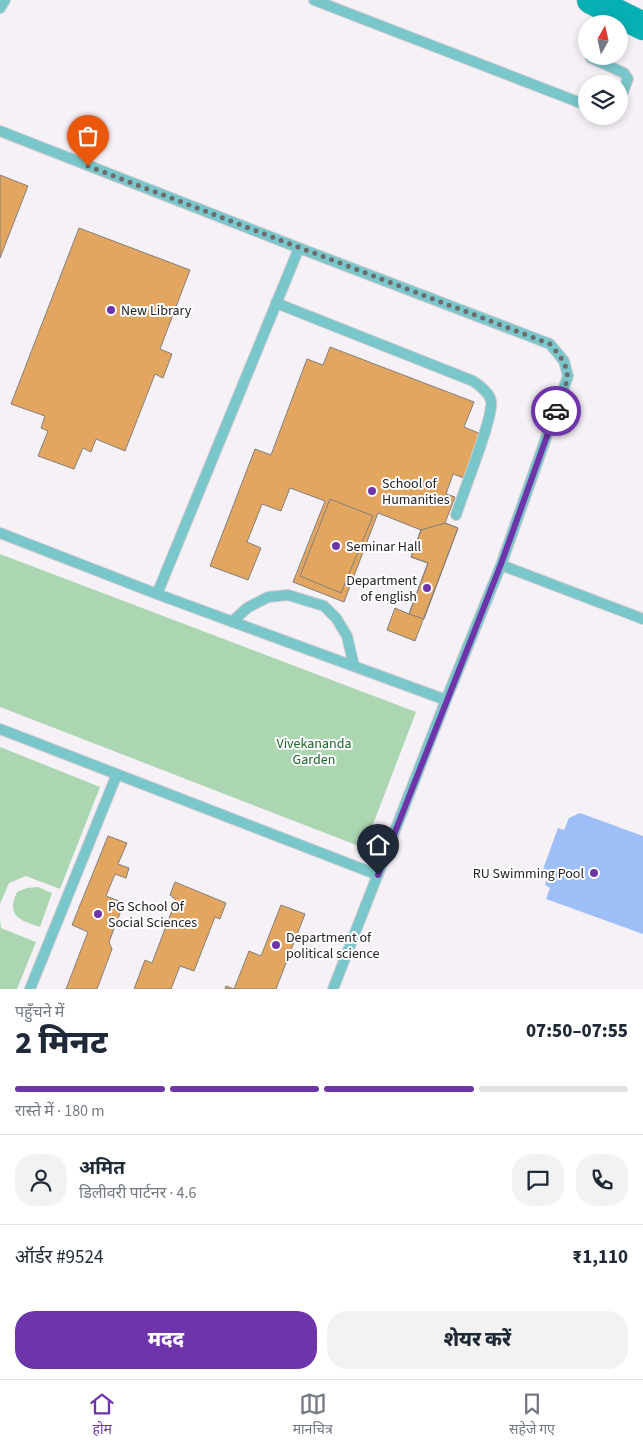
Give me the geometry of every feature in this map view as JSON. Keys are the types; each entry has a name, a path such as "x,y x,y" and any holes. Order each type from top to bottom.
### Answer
{"main road":[{"path":"591,0 643,26"}],"lane":[{"path":"0,8 5,0"},
{"path":"314,0 578,102"},
{"path":"606,65 625,75"},
{"path":"0,131 550,344 564,361 568,376 501,564 333,989"},
{"path":"158,594 299,248"},
{"path":"276,303 473,381 484,388 491,401 489,419 456,516"},
{"path":"0,533 232,622 446,700"},
{"path":"501,564 643,620"},
{"path":"232,622 247,608 268,597 288,594 324,606 336,618 347,636 354,666"},
{"path":"0,729 378,875"},
{"path":"30,989 117,774"}],"green space":[{"name":"Vivekananda Garden","path":"0,554 416,712 364,848 0,707"},
{"path":"0,747 100,787 60,889 26,876 9,883 0,904"},
{"path":"38,887 52,893 40,927 16,916 13,907 17,892 27,888"},
{"path":"0,918 1,928 36,942 17,989 0,989"}],"water":[{"name":"RU Swimming Pool","path":"580,813 643,836 643,934 546,899 550,888 545,885 548,875 542,872 558,828 564,830 569,818"}],"building":[{"path":"0,175 28,186 0,258"},
{"name":"New Library","path":"79,228 190,270 160,349 172,354 163,378 155,374 125,451 96,439 91,452 83,448 74,469 38,456 48,431 41,428 45,416 11,404"},
{"name":"School of Humanities","path":"330,347 474,402 464,427 481,434 464,478 453,474 446,494 455,497 445,523 458,528 415,641 387,630 395,608 409,614 428,563 411,557 421,530 378,513 344,602 293,582 325,501 290,488 281,511 262,504 247,542 261,548 248,580 210,566 255,449 271,455 307,359 323,365"},
{"name":"Seminar Hall","path":"330,499 373,516 341,593 300,576"},
{"name":"Department of english","path":"445,523 458,528 424,619 409,614 428,563 411,557 421,530"},
{"name":"PG School Of Social Sciences","path":"108,836 127,843 118,864 129,868 126,878 115,874 106,896 124,903 109,942 112,949 97,989 66,989 88,932 72,925"},
{"name":"PG School Of Social Sciences","path":"175,882 226,903 220,919 215,917 194,971 180,966 171,989 134,989 145,960 152,963 176,900 170,895"},
{"path":"281,905 305,914 276,989 234,989 249,951 261,956"}],"way so far":[{"path":"88,166 550,344 564,361 568,376 556,411"}],"place":[{"name":"New Library","path":"111,310"},
{"name":"School of Humanities","path":"372,491"},
{"name":"Seminar Hall","path":"336,546"},
{"name":"Department of english","path":"427,588"},
{"name":"RU Swimming Pool","path":"594,873"},
{"name":"PG School Of Social Sciences","path":"98,914"},
{"name":"Department of political science","path":"276,945"}],"route":[{"path":"378,875 501,564 556,411"}]}
